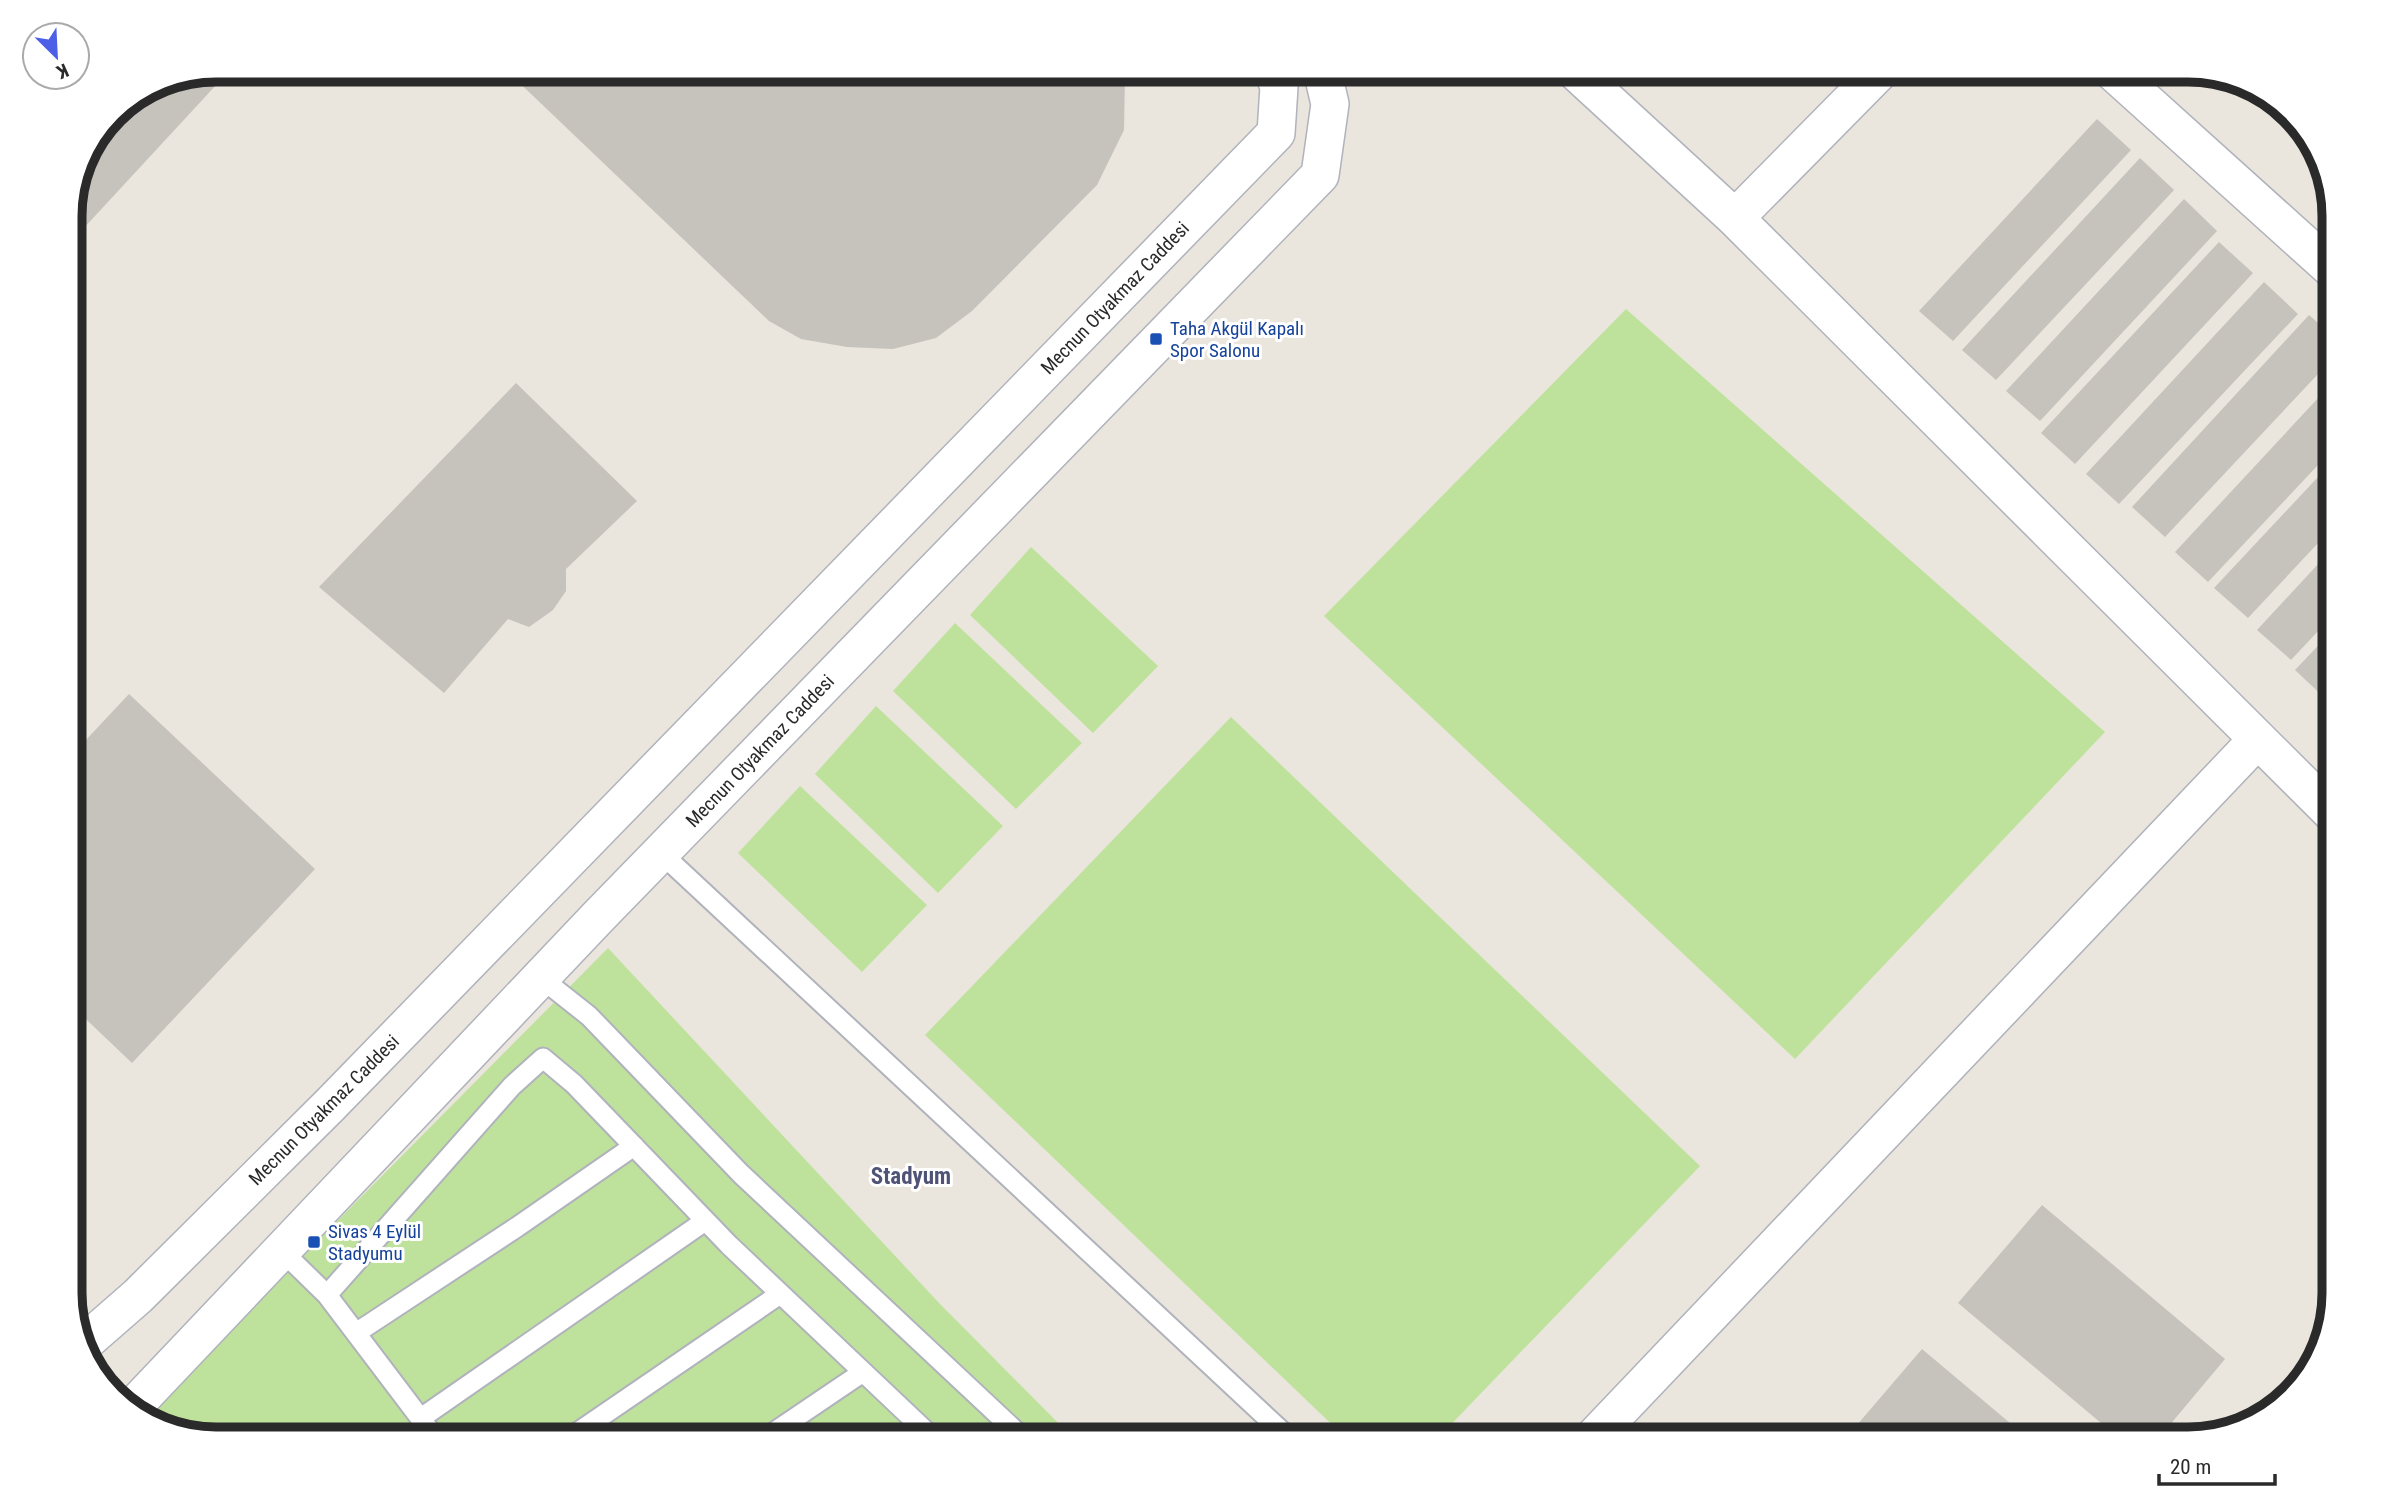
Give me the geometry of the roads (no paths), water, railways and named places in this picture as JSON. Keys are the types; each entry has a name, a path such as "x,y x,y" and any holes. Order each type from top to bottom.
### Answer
{"street":[{"name":"Mecnun Otyakmaz Caddesi","path":"90,1338 138,1296 330,1105 1276,133 1277,82"},
{"name":"Mecnun Otyakmaz Caddesi","path":"138,1401 661,853 1320,175 1330,104 1325,82"},
{"path":"1587,82 1735,218 2322,803"},
{"path":"1735,218 1869,82"},
{"path":"2123,82 2321,259"},
{"path":"1603,1427 2257,740"}],"lane":[{"path":"661,853 1277,1427"},
{"path":"541,978 589,1016 741,1174 1011,1427"},
{"path":"327,1295 512,1086 543,1058 574,1084 705,1221 921,1427"},
{"path":"356,1333 634,1146"},
{"path":"421,1419 705,1221"},
{"path":"282,1251 327,1295 427,1427"},
{"path":"586,1427 780,1294"},
{"path":"782,1427 863,1372"}],"place":[{"name":"Taha Akgül Kapalı Spor Salonu","path":"1156,339"},
{"name":"Sivas 4 Eylül Stadyumu","path":"314,1242"}],"district":[{"name":"Stadyum","path":"911,1176"}]}
